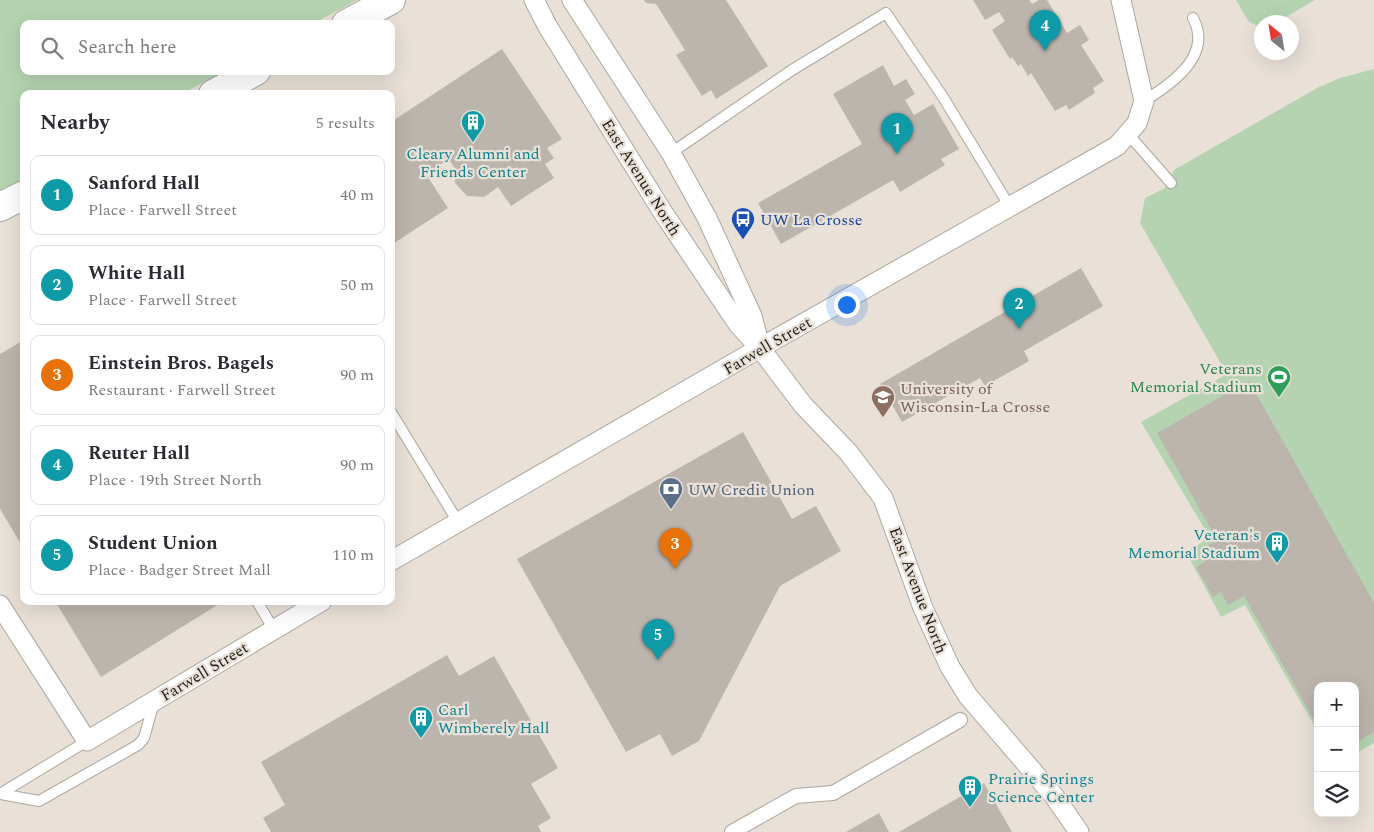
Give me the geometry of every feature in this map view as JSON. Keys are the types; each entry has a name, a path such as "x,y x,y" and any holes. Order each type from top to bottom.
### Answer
{"main road":[{"path":"354,20 391,0"},
{"path":"220,90 249,75"},
{"path":"0,207 20,197"}],"street":[{"name":"East Avenue North","path":"534,0 548,27 662,212 738,324 760,348 788,388 848,452 883,498 923,608 950,667 968,696 1054,796 1079,832"},
{"name":"East Avenue North","path":"572,0 670,153 707,218 752,316 760,348"},
{"path":"1121,0 1144,101 1133,129"},
{"name":"Farwell Street","path":"395,559 760,348 1117,146 1133,129"},
{"path":"0,605 87,741"},
{"name":"Farwell Street","path":"87,741 315,605"},
{"path":"732,832 796,796 834,793 960,720"}],"lane":[{"path":"670,153 792,70 886,13 944,97 1010,207"},
{"path":"1144,101 1177,77 1190,62 1199,43 1199,30 1193,18"},
{"path":"1133,129 1171,183"},
{"path":"395,419 458,522"},
{"path":"259,605 274,630"},
{"path":"0,794 39,801 138,745 144,738 155,700"},
{"path":"0,794 87,741"}],"green space":[{"path":"0,0 357,0 320,20 20,20 20,75 217,75 189,90 20,90 20,181 0,191"},
{"path":"1236,0 1315,0 1289,15 1254,15 1254,24 1249,22"},
{"name":"Veterans Memorial Stadium","path":"1374,69 1374,743 1359,752 1359,682 1314,682 1314,725 1245,605 1221,617 1186,552 1210,538 1141,422 1227,374 1140,223 1145,198 1165,188 1174,170 1317,88 1340,78"}],"building":[{"path":"644,0 726,0 768,66 716,99 711,90 702,96 676,55 685,50 656,4 646,3"},
{"path":"973,0 1029,0 1032,4 1039,0 1047,0 1067,33 1080,25 1089,40 1081,45 1104,81 1093,88 1095,93 1069,110 1066,105 1055,111 1031,73 1028,76 1021,64 1018,66 1012,57 1010,59 992,30 1005,21 999,12 985,20"},
{"name":"Cleary Alumni and Friends Center","path":"502,49 562,139 547,148 554,158 545,164 554,178 511,206 498,187 484,197 467,196 455,183 455,169 449,159 426,174 448,208 395,242 395,119"},
{"path":"883,65 894,86 906,79 915,94 905,100 914,115 933,104 959,149 941,159 945,165 900,192 893,180 781,244 758,203 862,144 833,94"},
{"path":"1081,268 1103,306 1024,351 1029,361 985,386 980,378 902,422 880,384"},
{"path":"20,342 20,542 0,509 0,354"},
{"name":"Veteran's Memorial Stadium","path":"1249,381 1374,603 1374,732 1359,741 1359,682 1314,682 1314,720 1244,596 1228,605 1221,592 1213,597 1196,567 1206,561 1200,550 1217,540 1157,433"},
{"path":"743,432 792,519 816,506 841,551 780,586 699,741 672,756 660,734 626,752 517,559"},
{"path":"57,605 218,605 101,677"},
{"name":"Carl Wimberely Hall","path":"447,655 459,676 494,656 558,768 531,784 551,818 538,826 541,832 271,832 263,818 285,805 261,762"},
{"name":"Prairie Springs Science Center","path":"984,783 1012,832 899,832"},
{"path":"879,813 889,832 846,832"}],"place":[{"name":"Reuter Hall","path":"1045,51"},
{"name":"Cleary Alumni and Friends Center","path":"473,143"},
{"name":"Sanford Hall","path":"897,154"},
{"name":"UW La Crosse","path":"743,240"},
{"name":"White Hall","path":"1019,329"},
{"name":"Veterans Memorial Stadium","path":"1279,398"},
{"name":"University of Wisconsin-La Crosse","path":"883,418"},
{"name":"UW Credit Union","path":"671,510"},
{"name":"Veteran's Memorial Stadium","path":"1277,564"},
{"name":"Einstein Bros. Bagels","path":"675,569"},
{"name":"Student Union","path":"658,660"},
{"name":"Carl Wimberely Hall","path":"421,739"},
{"name":"Prairie Springs Science Center","path":"970,808"}]}
